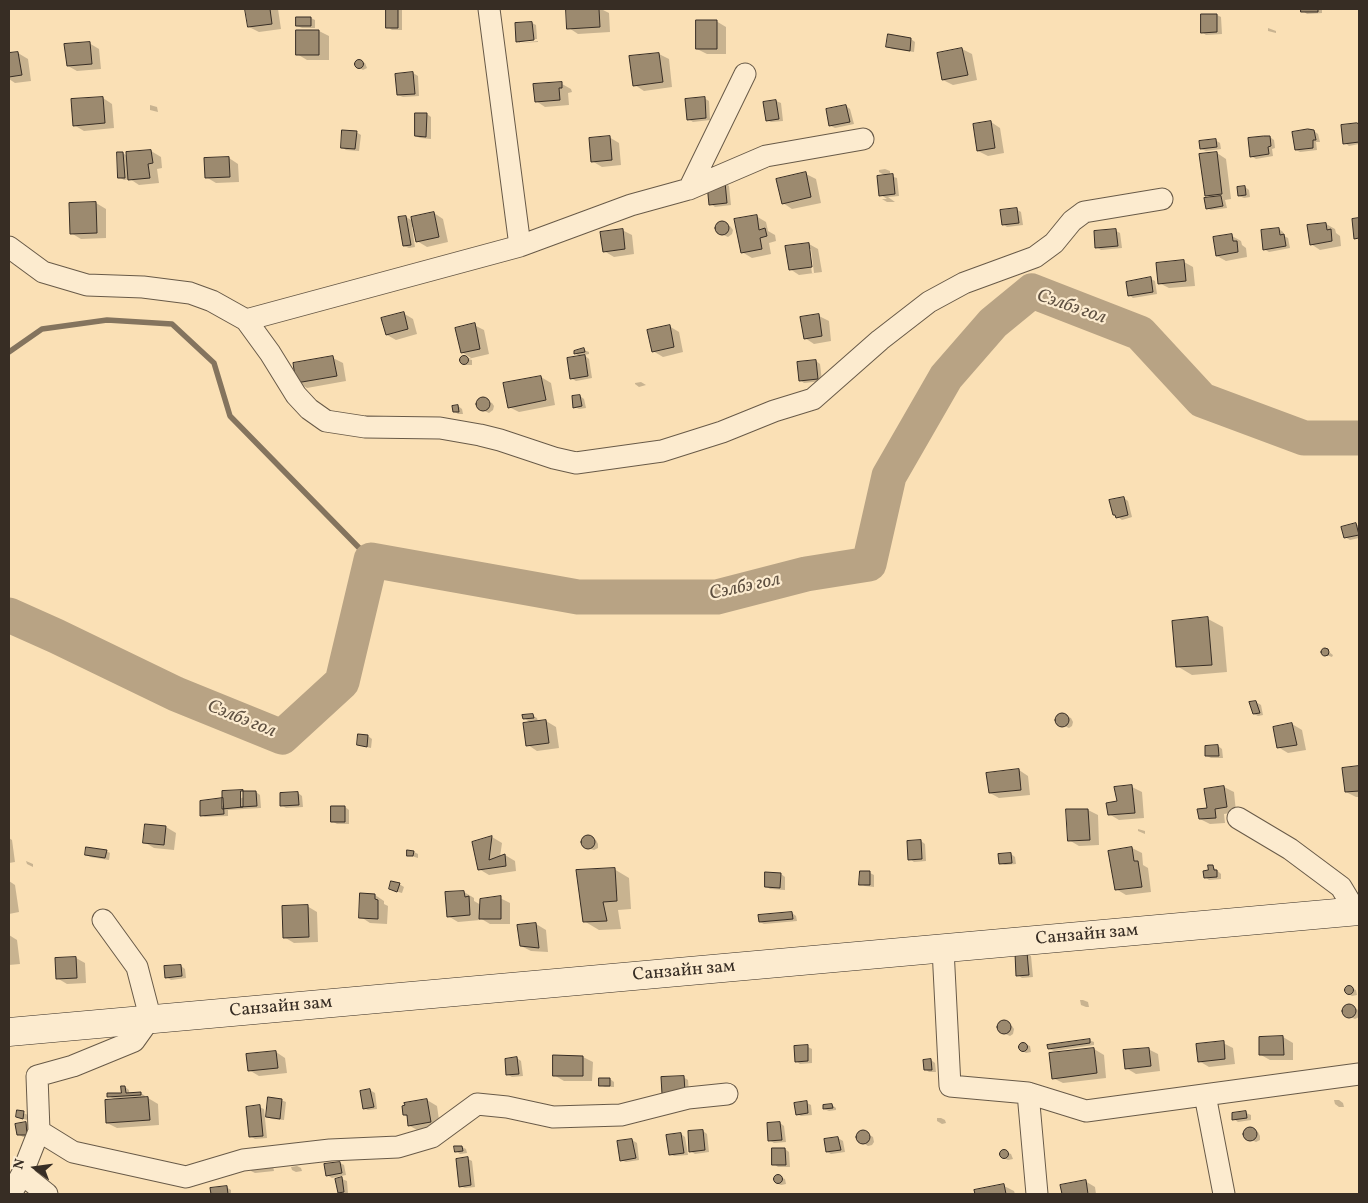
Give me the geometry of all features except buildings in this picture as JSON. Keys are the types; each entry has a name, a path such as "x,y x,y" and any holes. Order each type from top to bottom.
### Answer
{"main road":[{"name":"Санзайн зам","path":"9,1032 1357,911"}],"street":[{"path":"489,9 520,246"},
{"path":"689,189 745,74"},
{"path":"246,320 520,246 631,205 689,189 766,156 863,138"},
{"path":"9,247 43,272 87,285 143,287 190,293 212,301 246,320 270,353 296,395 309,409 326,421 365,427 440,428 500,440 554,458 576,463 662,451 722,432 774,411 813,399 880,340 929,302 964,283 1035,257 1054,243 1072,222 1084,212 1162,199"},
{"path":"1238,818 1290,849 1341,887 1357,911"},
{"path":"11,1194 22,1174 39,1131 37,1076 73,1066 134,1041 149,1020 149,1013 137,967 103,920"},
{"path":"943,949 950,1086 1028,1094 1086,1111 1359,1074"},
{"path":"39,1131 73,1152 189,1186 243,1160 330,1150 398,1147 432,1136 477,1104 507,1107 553,1118 621,1115 688,1098 727,1094"},
{"path":"1028,1094 1037,1194"},
{"path":"1205,1095 1224,1194"},
{"path":"22,1174 47,1194"}],"waterway":[{"name":"Сэлбэ гол","path":"9,615 176,694 282,737 342,682 371,560 578,597 717,597 806,574 869,564 889,476 946,377 993,323 1032,291 1140,333 1202,400 1304,438 1359,438"},
{"path":"9,352 42,329 107,320 172,324 214,363 230,416 371,560"}]}
